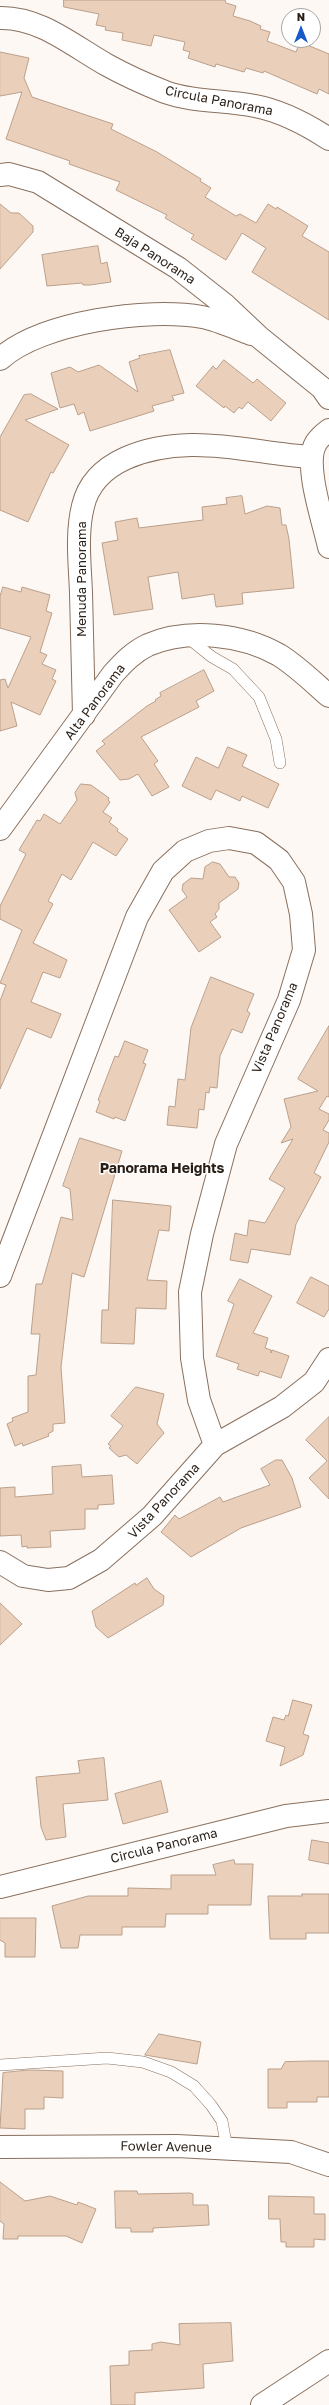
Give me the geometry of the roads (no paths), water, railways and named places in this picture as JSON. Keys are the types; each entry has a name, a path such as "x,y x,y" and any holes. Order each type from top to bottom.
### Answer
{"street":[{"name":"Circula Panorama","path":"0,18 17,18 50,31 107,65 166,92 197,99 255,106 282,114 308,125 329,139"},
{"name":"Baja Panorama","path":"0,175 9,174 38,182 178,268 225,305 259,337 322,388 329,398"},
{"path":"0,359 25,343 60,329 139,315 170,314 203,317 259,337"},
{"path":"329,430 316,444 312,457 313,473 329,547"},
{"name":"Menuda Panorama","path":"84,715 80,524 83,504 89,490 101,475 117,462 137,453 191,445 312,457"},
{"name":"Alta Panorama","path":"0,829 127,659 152,644 186,637 225,637 261,647 286,660 329,696"},
{"name":"Vista Panorama","path":"0,1276 137,917 163,871 185,851 209,841 228,838 256,843 279,860 294,882 301,914 304,950 289,1000 226,1144 202,1234 190,1292 192,1358 199,1400 215,1445"},
{"name":"Vista Panorama","path":"0,1562 23,1576 42,1580 59,1580 84,1571 124,1543 152,1516 215,1445 282,1407 314,1382 329,1359"},
{"name":"Circula Panorama","path":"0,1886 286,1816 329,1810"},
{"name":"Fowler Avenue","path":"0,2147 177,2146 291,2152 329,2165"},
{"path":"262,2405 329,2361"}],"lane":[{"path":"186,637 212,658 233,669 259,697 276,739 280,763"},
{"path":"0,2065 107,2058 143,2062 171,2072 194,2086 211,2105 222,2121 227,2149"}],"district":[{"name":"Panorama Heights","path":"162,1169"}]}
